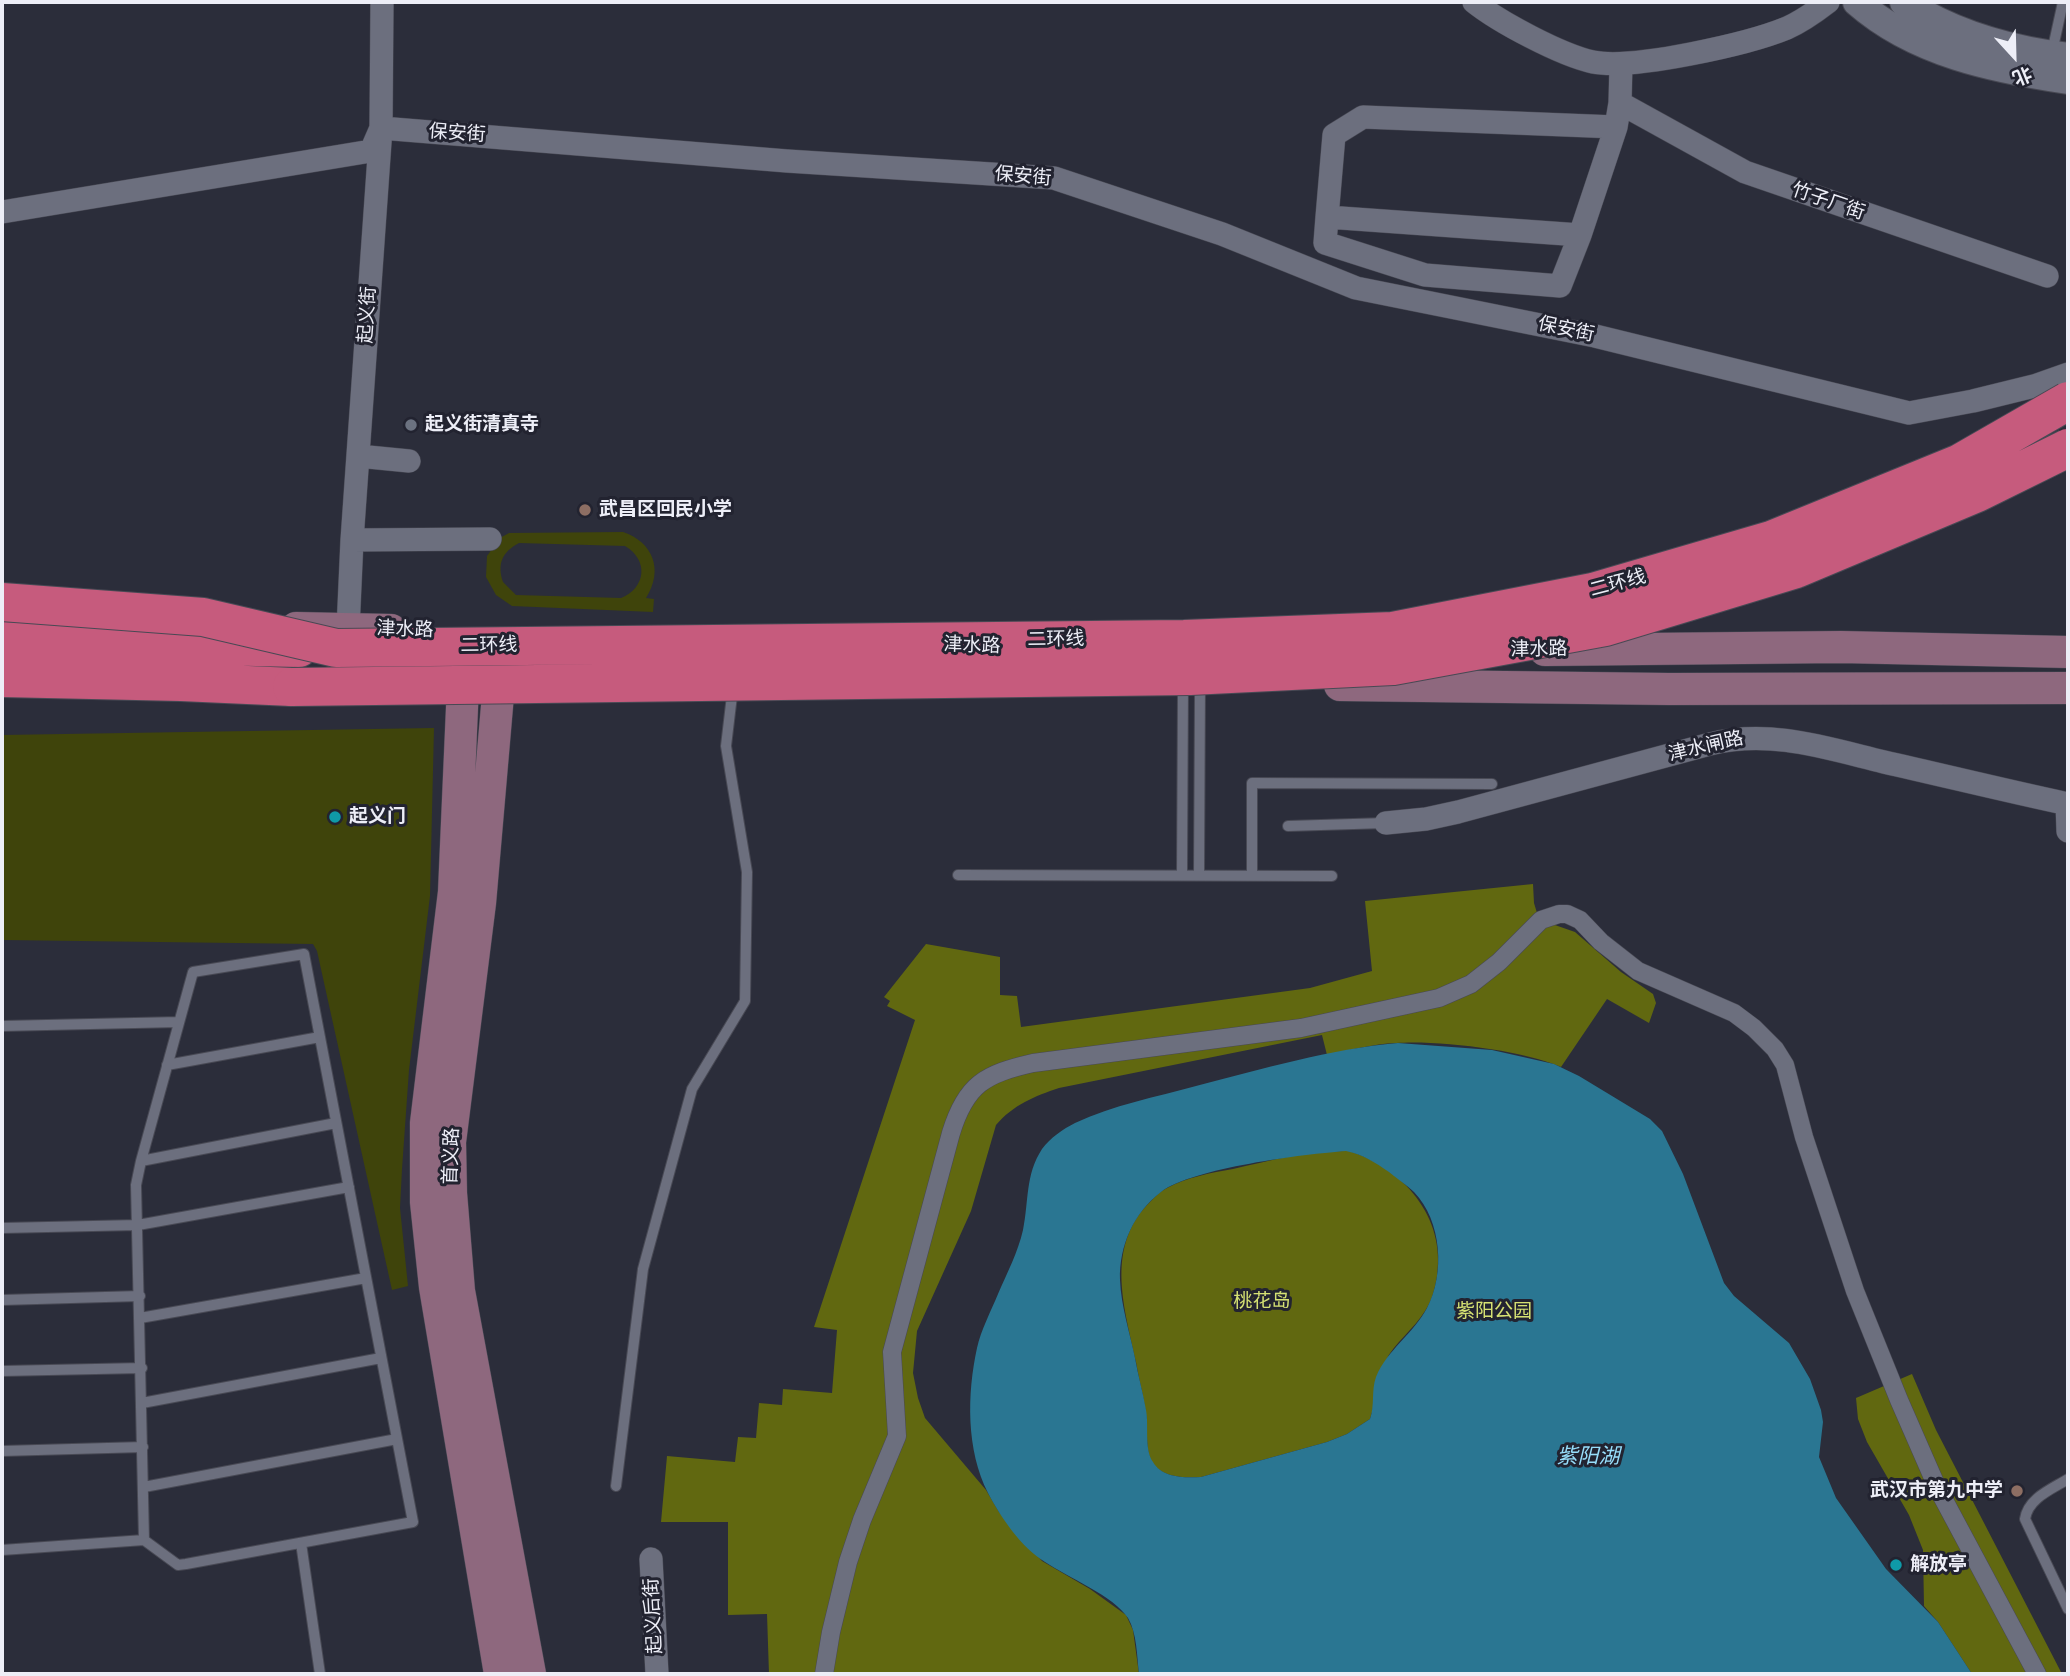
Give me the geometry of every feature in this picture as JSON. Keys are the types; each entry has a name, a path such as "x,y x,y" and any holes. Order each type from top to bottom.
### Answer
{"highway":[{"name":"二环线","path":"2,642 342,638 1184,639 1393,631 1593,592 1771,540 1960,463 2068,401"},
{"name":"二环线","path":"2,678 292,687 1190,676 1393,666 1605,627 1796,569 1977,494 2068,448"},
{"path":"2,602 203,617 342,638"},
{"path":"2,702 181,682"}],"main road":[{"name":"津水路","path":"2,624 342,638 466,632 1172,651 1841,647 2068,652"},
{"name":"首义路","path":"466,632 454,892 430,1081 424,1163 433,1274 500,1674"},
{"name":"首义路","path":"503,633 480,903 450,1142 451,1193 459,1291 530,1674"},
{"name":"津水路","path":"2,678 463,673 1669,689 2068,688"}],"street":[{"name":"起义街","path":"342,638 352,540 382,128 382,2"},
{"path":"1474,2 1499,20 1565,52 1593,62 1621,64 1696,51 1774,33 1801,22 1828,2"},
{"path":"1857,2 1897,30 1947,53 1969,61 2068,80"},
{"path":"1916,5 1964,33 2001,45 2060,56"},
{"path":"1616,127 1363,117 1334,135 1325,243 1425,275 1560,286 1616,127 1621,64"},
{"name":"竹子厂街","path":"1620,103 1745,172 2047,276"},
{"path":"2,212 371,151 382,128"},
{"name":"保安街","path":"382,128 787,161 1054,178 1222,234 1356,288 1595,336 1909,413 1973,401 2034,386 2068,374"},
{"path":"1327,217 1580,235"},
{"path":"358,456 409,461"},
{"path":"352,540 490,539"},
{"name":"津水闸路","path":"1386,823 1458,812 1710,744 1760,736 1806,744 2068,804"},
{"path":"2068,804 2068,831"},
{"path":"824,1674 848,1562 862,1520 897,1436 892,1352 951,1133 957,1113 967,1096 992,1077 1033,1063 1301,1028 1439,998 1471,984 1499,962 1541,920 1567,914 1580,920 1601,942 1638,971 1734,1013 1754,1028 1783,1060 1804,1138 1855,1291 1899,1400 1937,1487 2037,1674"},
{"name":"起义后街","path":"651,1559 657,1674"}],"lane":[{"path":"2060,56 2063,2"},
{"path":"617,1486 643,1269 692,1089 745,1001 747,872 726,746 734,678"},
{"path":"1191,683 1199,875"},
{"path":"1182,876 1191,683"},
{"path":"1251,876 1252,783 1492,784"},
{"path":"1288,826 1386,823"},
{"path":"958,875 1332,876"},
{"path":"2,1550 144,1540 178,1564 413,1522 304,954 193,972 167,1065 136,1185 144,1540"},
{"path":"2,1026 179,1022"},
{"path":"167,1065 320,1037"},
{"path":"141,1161 336,1123"},
{"path":"2,1228 138,1225 349,1187"},
{"path":"140,1318 366,1278"},
{"path":"2,1300 139,1296"},
{"path":"142,1403 381,1358"},
{"path":"2,1371 142,1368"},
{"path":"144,1487 397,1439"},
{"path":"2,1451 143,1447"},
{"path":"2068,1479 2035,1499 2029,1505 2025,1519 2068,1609"},
{"path":"301,1543 320,1674"},
{"path":"2057,1586 2068,1580"}],"green space":[{"path":"623,532 633,537 648,550 655,567 646,598 654,599 653,612 512,606 496,595 486,577 487,556 500,538 509,533","holes":["519,543 625,546 638,559 641,574 636,588 621,598 516,595 503,582 501,576 502,559 508,550"]},
{"path":"434,728 430,896 409,1070 400,1208 408,1286 392,1290 317,951 313,944 2,940 2,735"},
{"path":"1533,884 1537,913 1552,924 1575,932 1621,972 1653,994 1656,1003 1649,1023 1607,999 1561,1067 1503,1051 1434,1043 1387,1044 1327,1055 1322,1035 1059,1088 1025,1102 996,1125 971,1211 917,1331 913,1373 918,1398 925,1418 986,1490 999,1512 1042,1561 1090,1589 1126,1615 1133,1630 1139,1674 769,1674 767,1614 728,1615 728,1522 661,1522 667,1456 735,1462 738,1437 756,1438 759,1403 782,1405 783,1389 832,1393 837,1330 814,1327 915,1020 887,1006 890,1001 884,997 926,944 1000,957 1000,995 1017,996 1021,1027 1310,988 1372,971 1365,901"},
{"name":"桃花岛","path":"1349,1151 1387,1169 1417,1198 1435,1234 1438,1254 1437,1276 1431,1299 1420,1318 1385,1362 1370,1419 1347,1434 1327,1442 1201,1477 1181,1477 1162,1471 1152,1462 1148,1451 1145,1408 1124,1301 1122,1261 1126,1241 1134,1223 1161,1192 1191,1178 1291,1156"},
{"path":"1912,1374 1936,1430 2062,1674 1972,1674 1938,1622 1924,1606 1923,1550 1909,1515 1867,1442 1858,1419 1856,1398"}],"water":[{"name":"紫阳湖","path":"1398,1043 1492,1050 1554,1064 1650,1119 1662,1131 1683,1174 1724,1283 1734,1296 1789,1343 1810,1379 1823,1422 1819,1457 1836,1498 1886,1569 1938,1622 1972,1674 1139,1674 1135,1638 1128,1618 1112,1602 1036,1556 1020,1540 1005,1522 988,1493 972,1440 971,1384 977,1348 1021,1238 1033,1169 1042,1149 1057,1134 1104,1111 1271,1067","holes":["1346,1151 1379,1165 1414,1192 1430,1218 1438,1248 1433,1294 1422,1317 1381,1367 1376,1377 1370,1419 1347,1434 1327,1442 1201,1477 1181,1477 1162,1471 1150,1457 1146,1410 1121,1290 1122,1255 1136,1220 1151,1200 1161,1192 1176,1183 1197,1176 1278,1159"]}],"place":[{"name":"起义街清真寺","path":"411,425"},
{"name":"武昌区回民小学","path":"585,510"},
{"name":"起义门","path":"335,817"},
{"name":"武汉市第九中学","path":"2017,1491"},
{"name":"解放亭","path":"1896,1565"}],"park label":[{"name":"紫阳公园","path":"1494,1312"}]}
